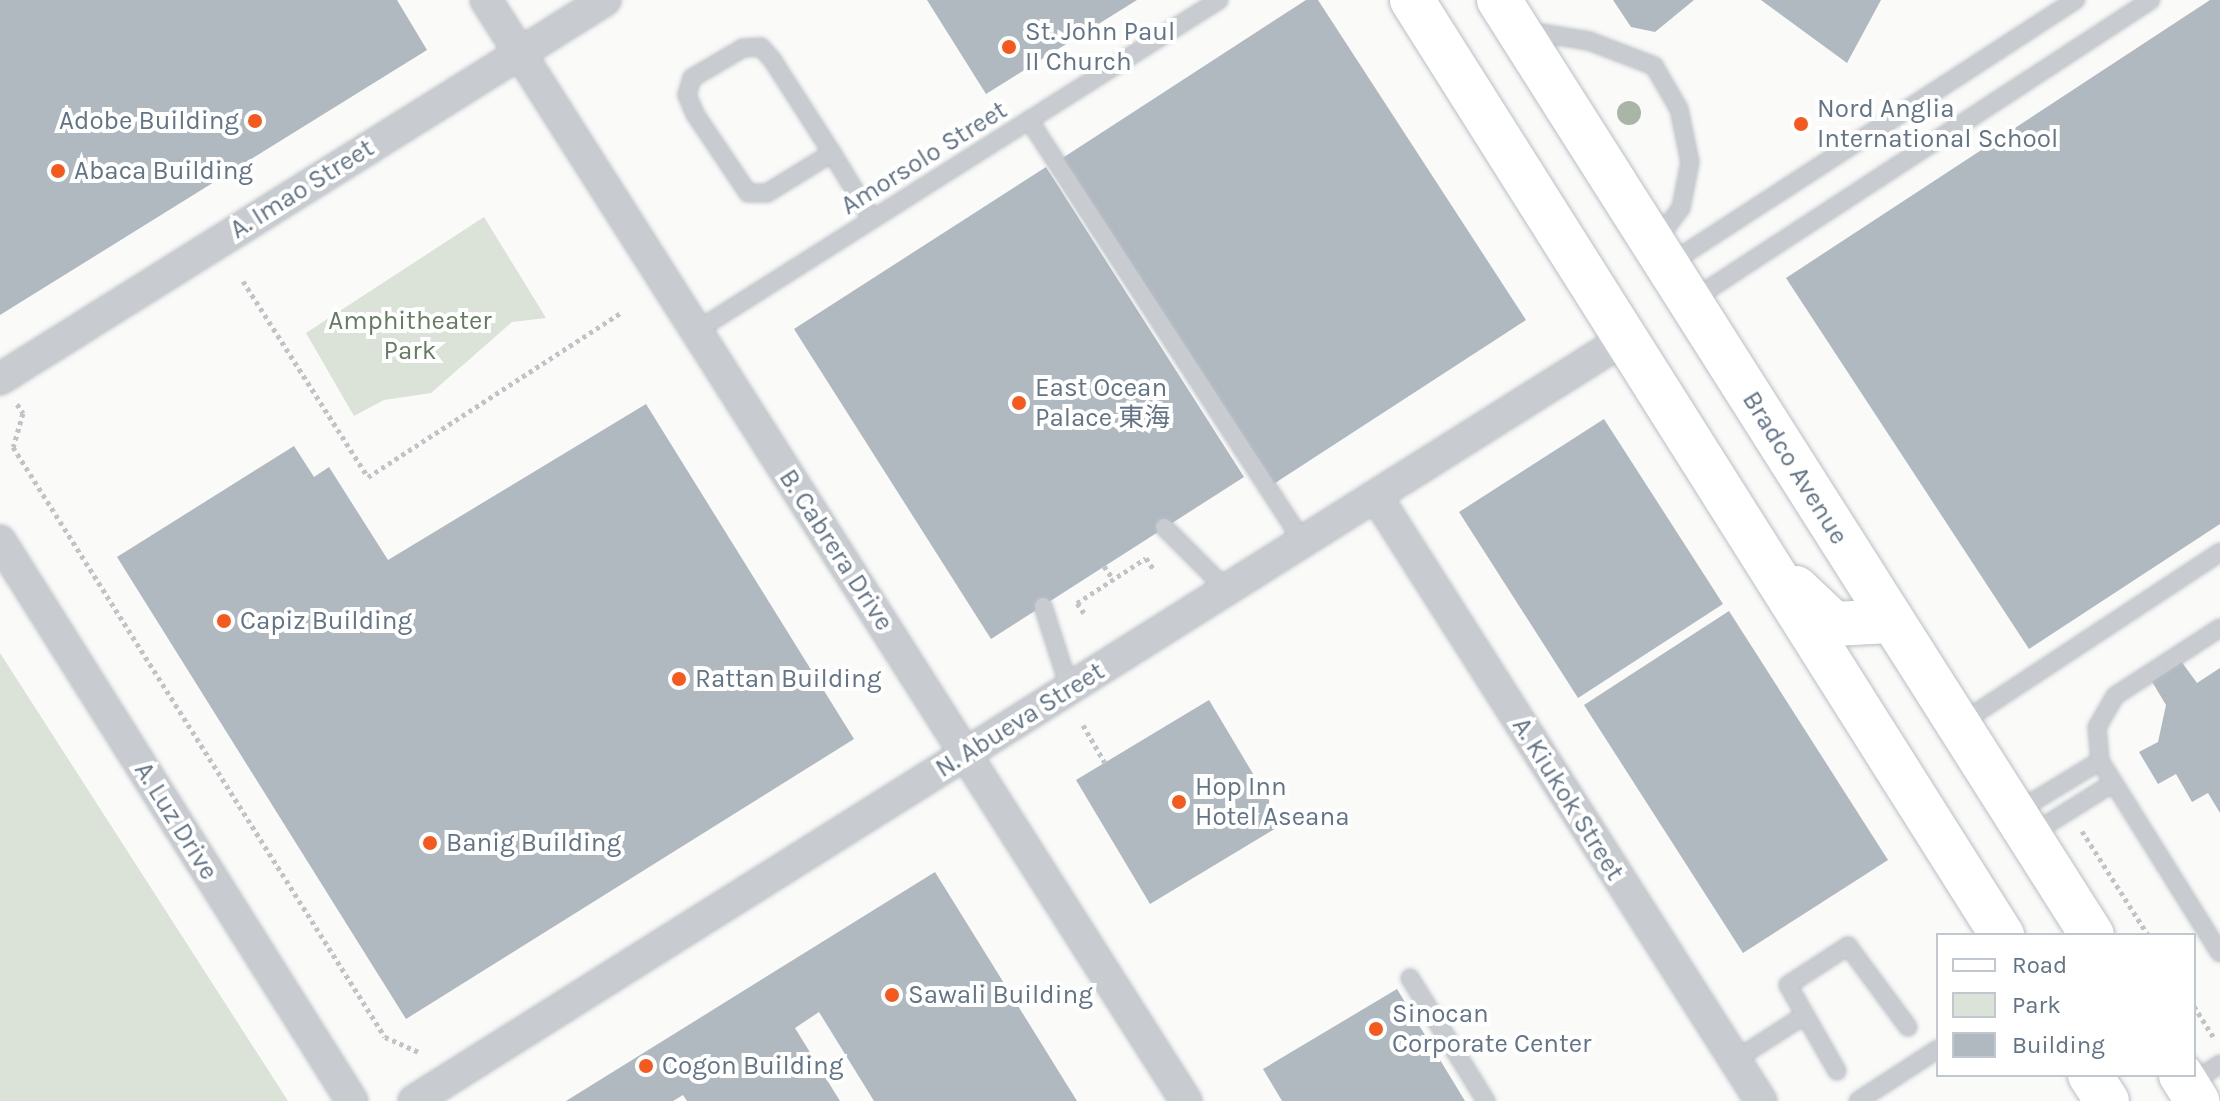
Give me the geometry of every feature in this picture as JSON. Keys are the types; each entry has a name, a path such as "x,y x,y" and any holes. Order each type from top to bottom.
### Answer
{"street":[{"name":"B. Cabrera Drive","path":"486,0 1186,1101"},
{"name":"A. Imao Street","path":"1,378 605,0"},
{"path":"1412,0 2001,933"},
{"name":"Bradco Avenue","path":"1508,15 2091,933"},
{"name":"N. Abueva Street","path":"414,1101 1626,338"},
{"name":"A. Kiukok Street","path":"1376,496 1761,1101"},
{"name":"A. Luz Drive","path":"0,541 352,1101"},
{"path":"1763,556 1834,624 1892,621"},
{"path":"2070,1077 2078,1101"},
{"path":"2091,1077 2107,1101"}],"lane":[{"name":"Amorsolo Street","path":"696,331 1219,0"},
{"path":"1661,254 2076,0"},
{"path":"1690,301 2151,0"},
{"path":"1508,15 1654,66 1679,109 1690,162 1681,208 1661,254"},
{"path":"832,153 767,193 748,193 695,114 687,95 692,78 743,48 761,47 832,153 872,219"},
{"path":"1029,120 1303,542"},
{"path":"1164,527 1227,590"},
{"path":"1958,724 2220,552"},
{"path":"1043,606 1070,690"},
{"path":"2220,628 2115,696 2098,719 2100,761 2220,953"},
{"path":"2021,824 2100,761"},
{"path":"2021,824 2069,810 2113,783"},
{"path":"1837,1071 1802,1017 1788,985 1848,946 1908,1027"},
{"path":"1410,978 1486,1101"},
{"path":"1735,1060 1802,1017"},
{"path":"1858,1101 1936,1050"}],"path":[{"path":"243,281 368,477 621,313"},
{"path":"1,378 23,413 13,447 385,1037 421,1053"},
{"path":"1084,613 1077,603 1146,558 1154,570"},
{"path":"1104,566 1113,579"},
{"path":"1083,725 1105,763"},
{"path":"2069,810 2147,933"},
{"path":"2196,1009 2220,1047"}],"green space":[{"name":"Amphitheater Park","path":"484,217 546,318 512,322 431,393 384,400 354,416 306,333"},
{"path":"0,653 288,1101 0,1101"}],"building":[{"path":"0,0 397,0 427,50 0,315"},
{"name":"St. John Paul II Church","path":"927,0 1137,0 986,94"},
{"path":"1306,0 1318,0 1526,320 1272,485 1061,159"},
{"path":"1613,0 1694,0 1655,32 1631,27"},
{"path":"1761,0 1881,0 1847,63"},
{"path":"2210,0 2220,0 2220,524 2029,649 1786,278"},
{"name":"East Ocean Palace 東海","path":"1046,167 1244,477 991,639 794,329"},
{"path":"646,404 854,739 406,1019 117,557 294,446 314,477 329,467 388,560"},
{"path":"1604,419 1723,604 1578,698 1459,512"},
{"path":"1729,611 1888,860 1743,953 1584,705"},
{"path":"2181,661 2197,683 2220,668 2220,813 2208,793 2192,802 2176,774 2158,784 2139,752 2158,742 2166,705 2151,680"},
{"name":"Hop Inn Hotel Aseana","path":"1209,700 1283,824 1150,904 1076,780"},
{"name":"Sawali Building","path":"935,872 1077,1101 874,1101 819,1012 795,1028 840,1101 687,1101 683,1095 673,1101 566,1101"},
{"name":"Sinocan Corporate Center","path":"1397,989 1465,1101 1282,1101 1263,1069"}],"place":[{"name":"St. John Paul II Church","path":"1009,47"},
{"name":"Adobe Building","path":"255,121"},
{"name":"Nord Anglia International School","path":"1801,124"},
{"name":"Abaca Building","path":"58,171"},
{"name":"East Ocean Palace 東海","path":"1019,403"},
{"name":"Capiz Building","path":"224,621"},
{"name":"Rattan Building","path":"679,679"},
{"name":"Hop Inn Hotel Aseana","path":"1179,802"},
{"name":"Banig Building","path":"430,843"},
{"name":"Sawali Building","path":"892,995"},
{"name":"Sinocan Corporate Center","path":"1376,1029"},
{"name":"Cogon Building","path":"646,1066"}]}
